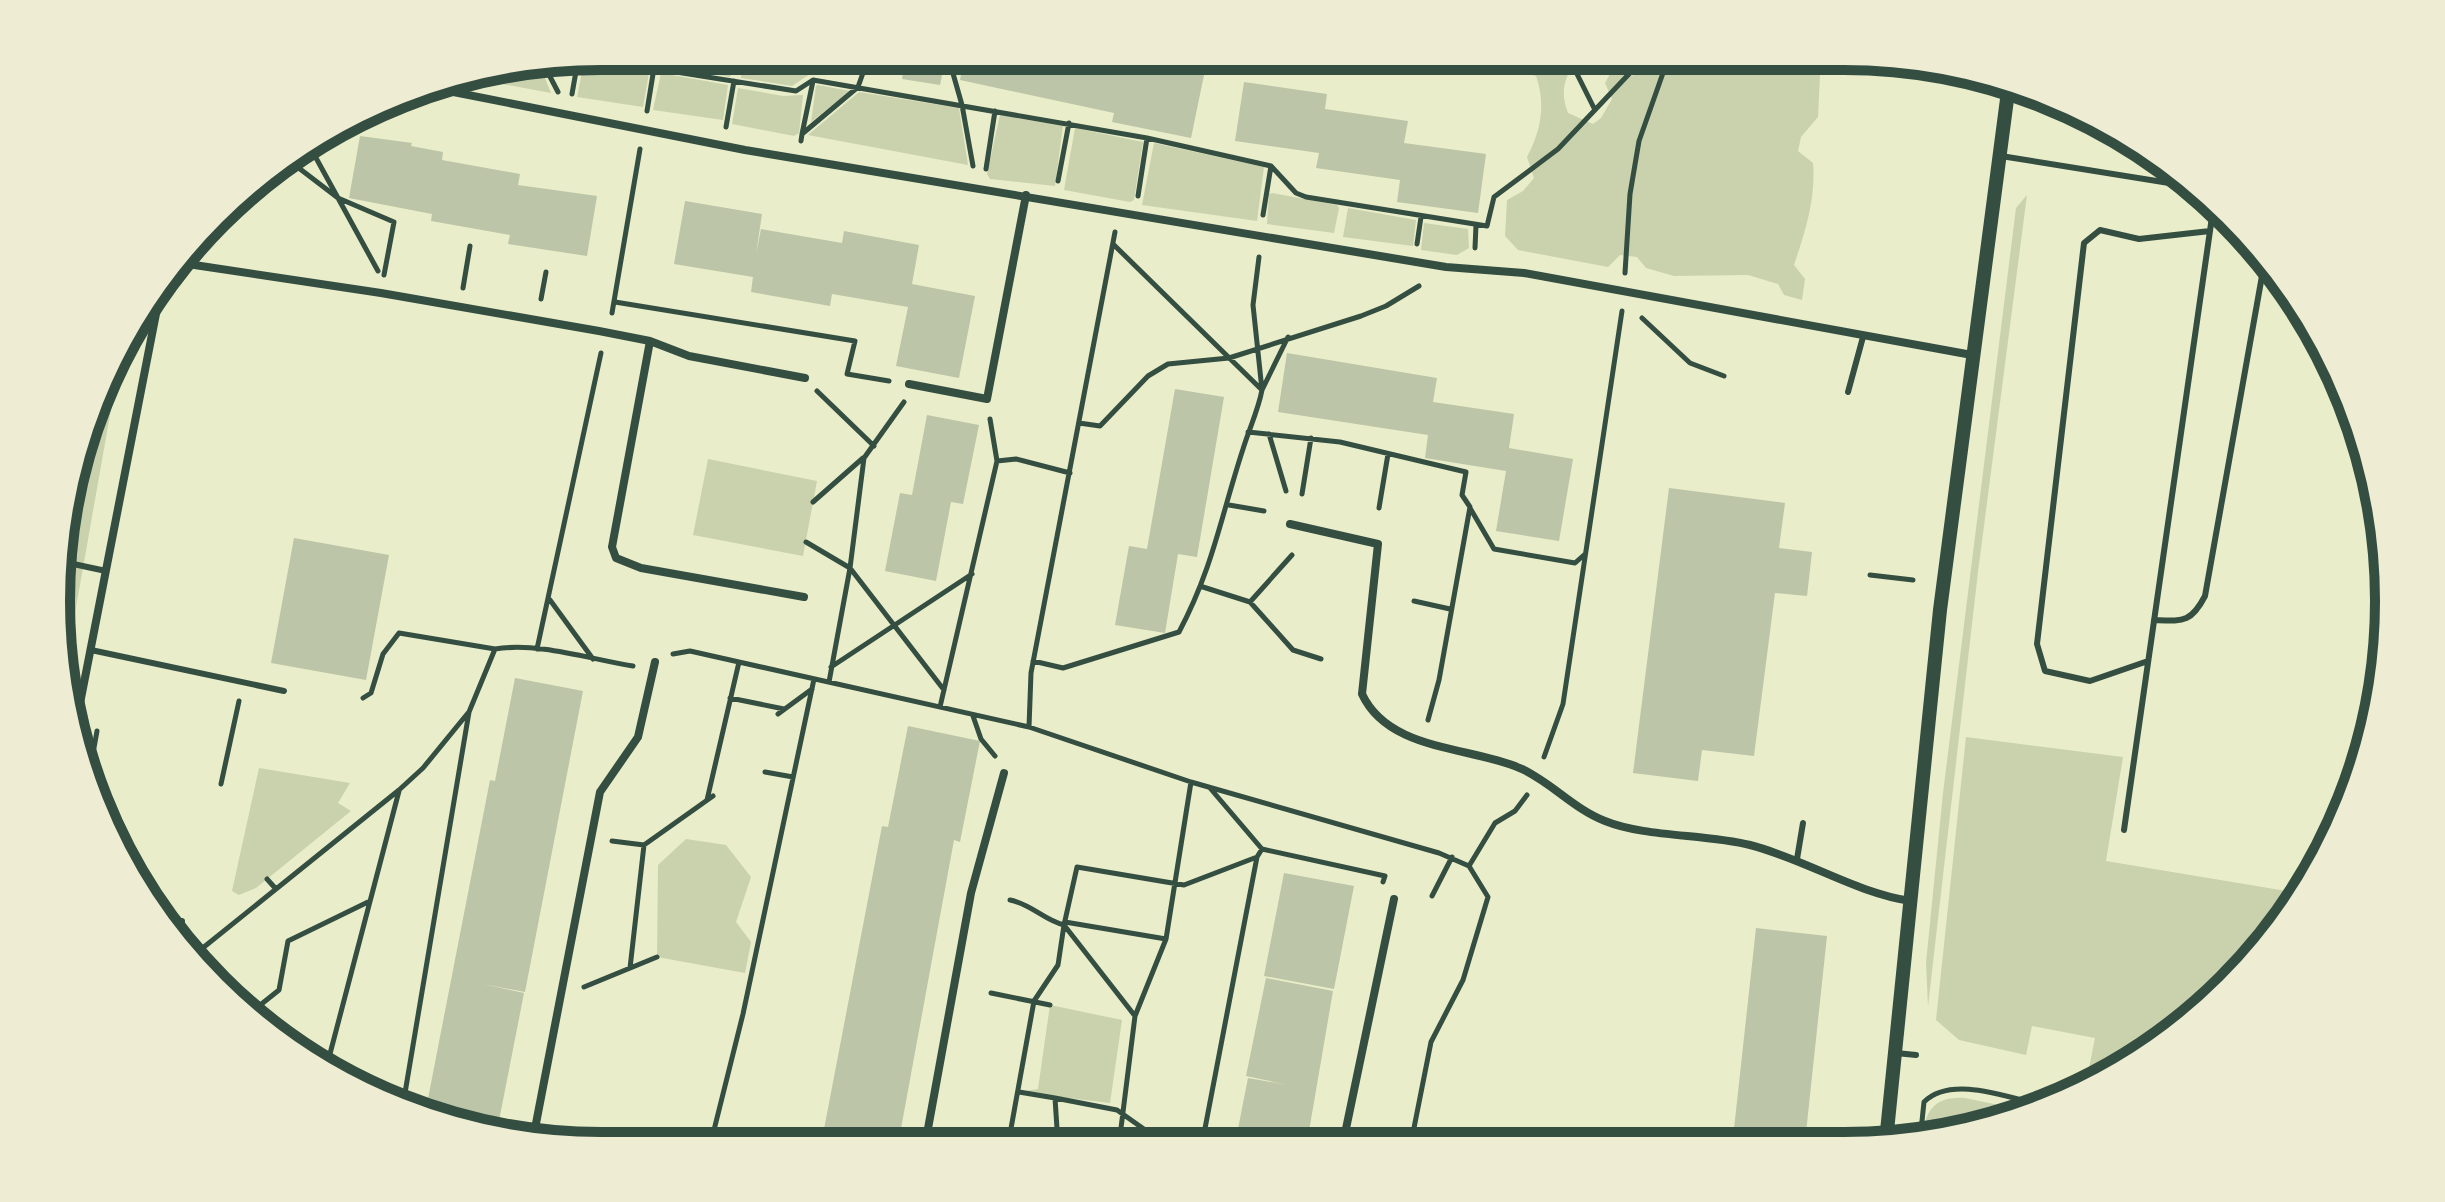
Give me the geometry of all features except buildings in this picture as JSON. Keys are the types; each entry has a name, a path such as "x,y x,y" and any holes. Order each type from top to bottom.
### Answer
{"street":[{"path":"452,92 643,132 1446,267 1524,273 1972,355"},
{"path":"1887,1130 1940,610 2008,96"},
{"path":"909,384 987,399 1026,195"},
{"path":"191,265 650,341 689,356 805,378"},
{"path":"80,705 157,309"},
{"path":"650,341 612,547 616,558 641,568 804,597"},
{"path":"1290,524 1378,544 1362,694 1385,724 1450,749 1496,758 1535,777 1570,802 1608,822 1748,845 1797,859 1891,898 1912,902"},
{"path":"535,1127 600,792 638,737 655,662"},
{"path":"927,1132 971,893 1004,773"},
{"path":"1345,1132 1394,899"}],"lane":[{"path":"2001,156 2171,183"},
{"path":"2124,830 2212,219"},
{"path":"2148,661 2090,681 2045,671 2037,644 2084,243 2100,230 2139,239 2210,231"},
{"path":"2154,620 2180,621 2195,614 2205,596 2262,275"},
{"path":"1848,392 1863,337"},
{"path":"71,564 106,571"},
{"path":"91,650 284,691"},
{"path":"1797,859 1803,823"},
{"path":"181,925 182,921"},
{"path":"1895,1053 1916,1055"}],"path":[{"path":"537,649 615,302 654,70"},
{"path":"666,70 796,91 813,80 858,87 1069,123 1271,166"},
{"path":"802,134 858,87 864,70"},
{"path":"952,70 980,187"},
{"path":"1575,70 1595,110"},
{"path":"1494,197 1558,149 1633,70"},
{"path":"1469,866 1495,823 1515,811 1525,798 1563,704 1622,314 1630,194 1639,141 1664,70"},
{"path":"569,115 576,71"},
{"path":"798,158 813,80"},
{"path":"723,145 734,81"},
{"path":"980,187 995,111"},
{"path":"1054,200 1069,123"},
{"path":"1135,214 1147,138"},
{"path":"296,166 338,198 394,222 383,280 356,232 338,198 314,154"},
{"path":"1029,727 1033,661 1119,211"},
{"path":"1033,661 1063,668 1179,632 1203,587 1262,390 1113,244"},
{"path":"460,307 470,246"},
{"path":"1079,423 1100,426 1148,376 1168,364 1229,358 1386,306 1446,267"},
{"path":"615,302 855,341 847,374 909,384 903,408 874,446 813,502"},
{"path":"1622,314 1644,318 1690,363 1724,376"},
{"path":"805,378 874,446"},
{"path":"940,707 997,461 987,399"},
{"path":"1248,432 1311,438 1466,472 1462,495 1494,549 1575,563 1584,555"},
{"path":"1269,434 1286,491"},
{"path":"1302,494 1311,438"},
{"path":"1379,508 1388,453"},
{"path":"829,682 850,568 864,458"},
{"path":"997,461 1016,459 1070,473"},
{"path":"1229,505 1264,511"},
{"path":"1428,720 1439,680 1470,507"},
{"path":"806,542 821,548 850,568 944,690"},
{"path":"1250,602 1292,555"},
{"path":"831,667 973,574"},
{"path":"1870,575 1913,580"},
{"path":"1203,587 1250,602 1293,650 1321,659"},
{"path":"549,600 593,659"},
{"path":"1414,601 1450,609"},
{"path":"363,698 371,693 383,654 392,638 399,633 495,649 513,646 537,649 641,667 690,651 1029,727 1210,788 1452,857 1469,866 1488,897 1463,980 1431,1042 1413,1132"},
{"path":"403,1094 469,712 495,649"},
{"path":"613,842 644,845 710,798 739,662"},
{"path":"713,1132 814,679"},
{"path":"221,784 244,682"},
{"path":"730,698 781,711 812,689"},
{"path":"201,950 399,790 423,768 469,712"},
{"path":"973,715 981,739 1002,765 1004,773"},
{"path":"765,772 793,777"},
{"path":"1121,1132 1135,1016 1166,939 1191,782"},
{"path":"1210,788 1262,849 1385,876 1382,887"},
{"path":"329,1057 399,790"},
{"path":"630,968 644,845"},
{"path":"1204,1132 1257,857 1262,849"},
{"path":"1011,1132 1034,1001 1058,965 1077,867 1184,885 1257,857"},
{"path":"1432,896 1452,857"},
{"path":"267,879 276,889"},
{"path":"1010,900 1026,903 1054,923 1166,939"},
{"path":"259,1006 279,990 288,941 369,902"},
{"path":"1065,924 1135,1016"},
{"path":"584,987 657,957"},
{"path":"991,993 1050,1005"},
{"path":"1921,1126 1924,1102 1940,1090 1957,1089 2022,1101"},
{"path":"1019,1092 1123,1113 1149,1132"},
{"path":"1055,1098 1057,1132"}],"green space":[{"path":"691,70 732,70 730,77"},
{"path":"742,70 811,70 810,74 792,86 741,78"},
{"path":"1570,70 1564,89 1568,113 1593,124 1601,118 1612,99 1605,83 1610,74 1619,70 1632,76 1649,70 1821,70 1818,117 1801,137 1798,151 1813,163 1809,215 1794,265 1805,279 1802,300 1784,295 1778,284 1748,275 1674,276 1646,268 1637,257 1620,255 1608,267 1518,250 1505,236 1507,200 1523,191 1534,178 1527,157 1539,127 1541,107 1536,76 1523,71"},
{"path":"582,71 649,73 643,107 577,97"},
{"path":"661,73 728,85 723,120 653,110"},
{"path":"543,74 551,93 490,82"},
{"path":"816,86 850,91 811,122"},
{"path":"738,88 783,96 803,95 799,133 794,136 732,124"},
{"path":"859,92 959,108 968,165 808,135"},
{"path":"1000,115 1063,126 1055,186 990,179 987,174"},
{"path":"1075,128 1143,142 1134,200 1130,202 1064,190"},
{"path":"1154,143 1264,167 1257,221 1142,205"},
{"path":"1269,194 1337,205 1334,233 1267,224"},
{"path":"2027,195 1978,572 1928,1006 1926,963 1943,793 2016,208"},
{"path":"1348,208 1416,220 1413,246 1343,237"},
{"path":"1424,223 1468,229 1469,248 1457,255 1421,250"},
{"path":"115,386 71,636 71,566 80,497 98,430"},
{"path":"708,459 817,481 803,556 693,535"},
{"path":"1966,737 2123,757 2106,861 2289,891 2243,951 2194,1000 2139,1043 2094,1069 2089,1068 2095,1038 2032,1026 2026,1055 1959,1040 1936,1020"},
{"path":"259,768 350,783 338,803 351,811 256,888 239,895 232,891"},
{"path":"686,839 726,845 751,877 736,922 751,942 745,973 657,957 658,865"},
{"path":"1050,1005 1122,1020 1110,1103 1019,1092 1038,1089"},
{"path":"1954,1098 2006,1107 1925,1125 1933,1107"}]}
